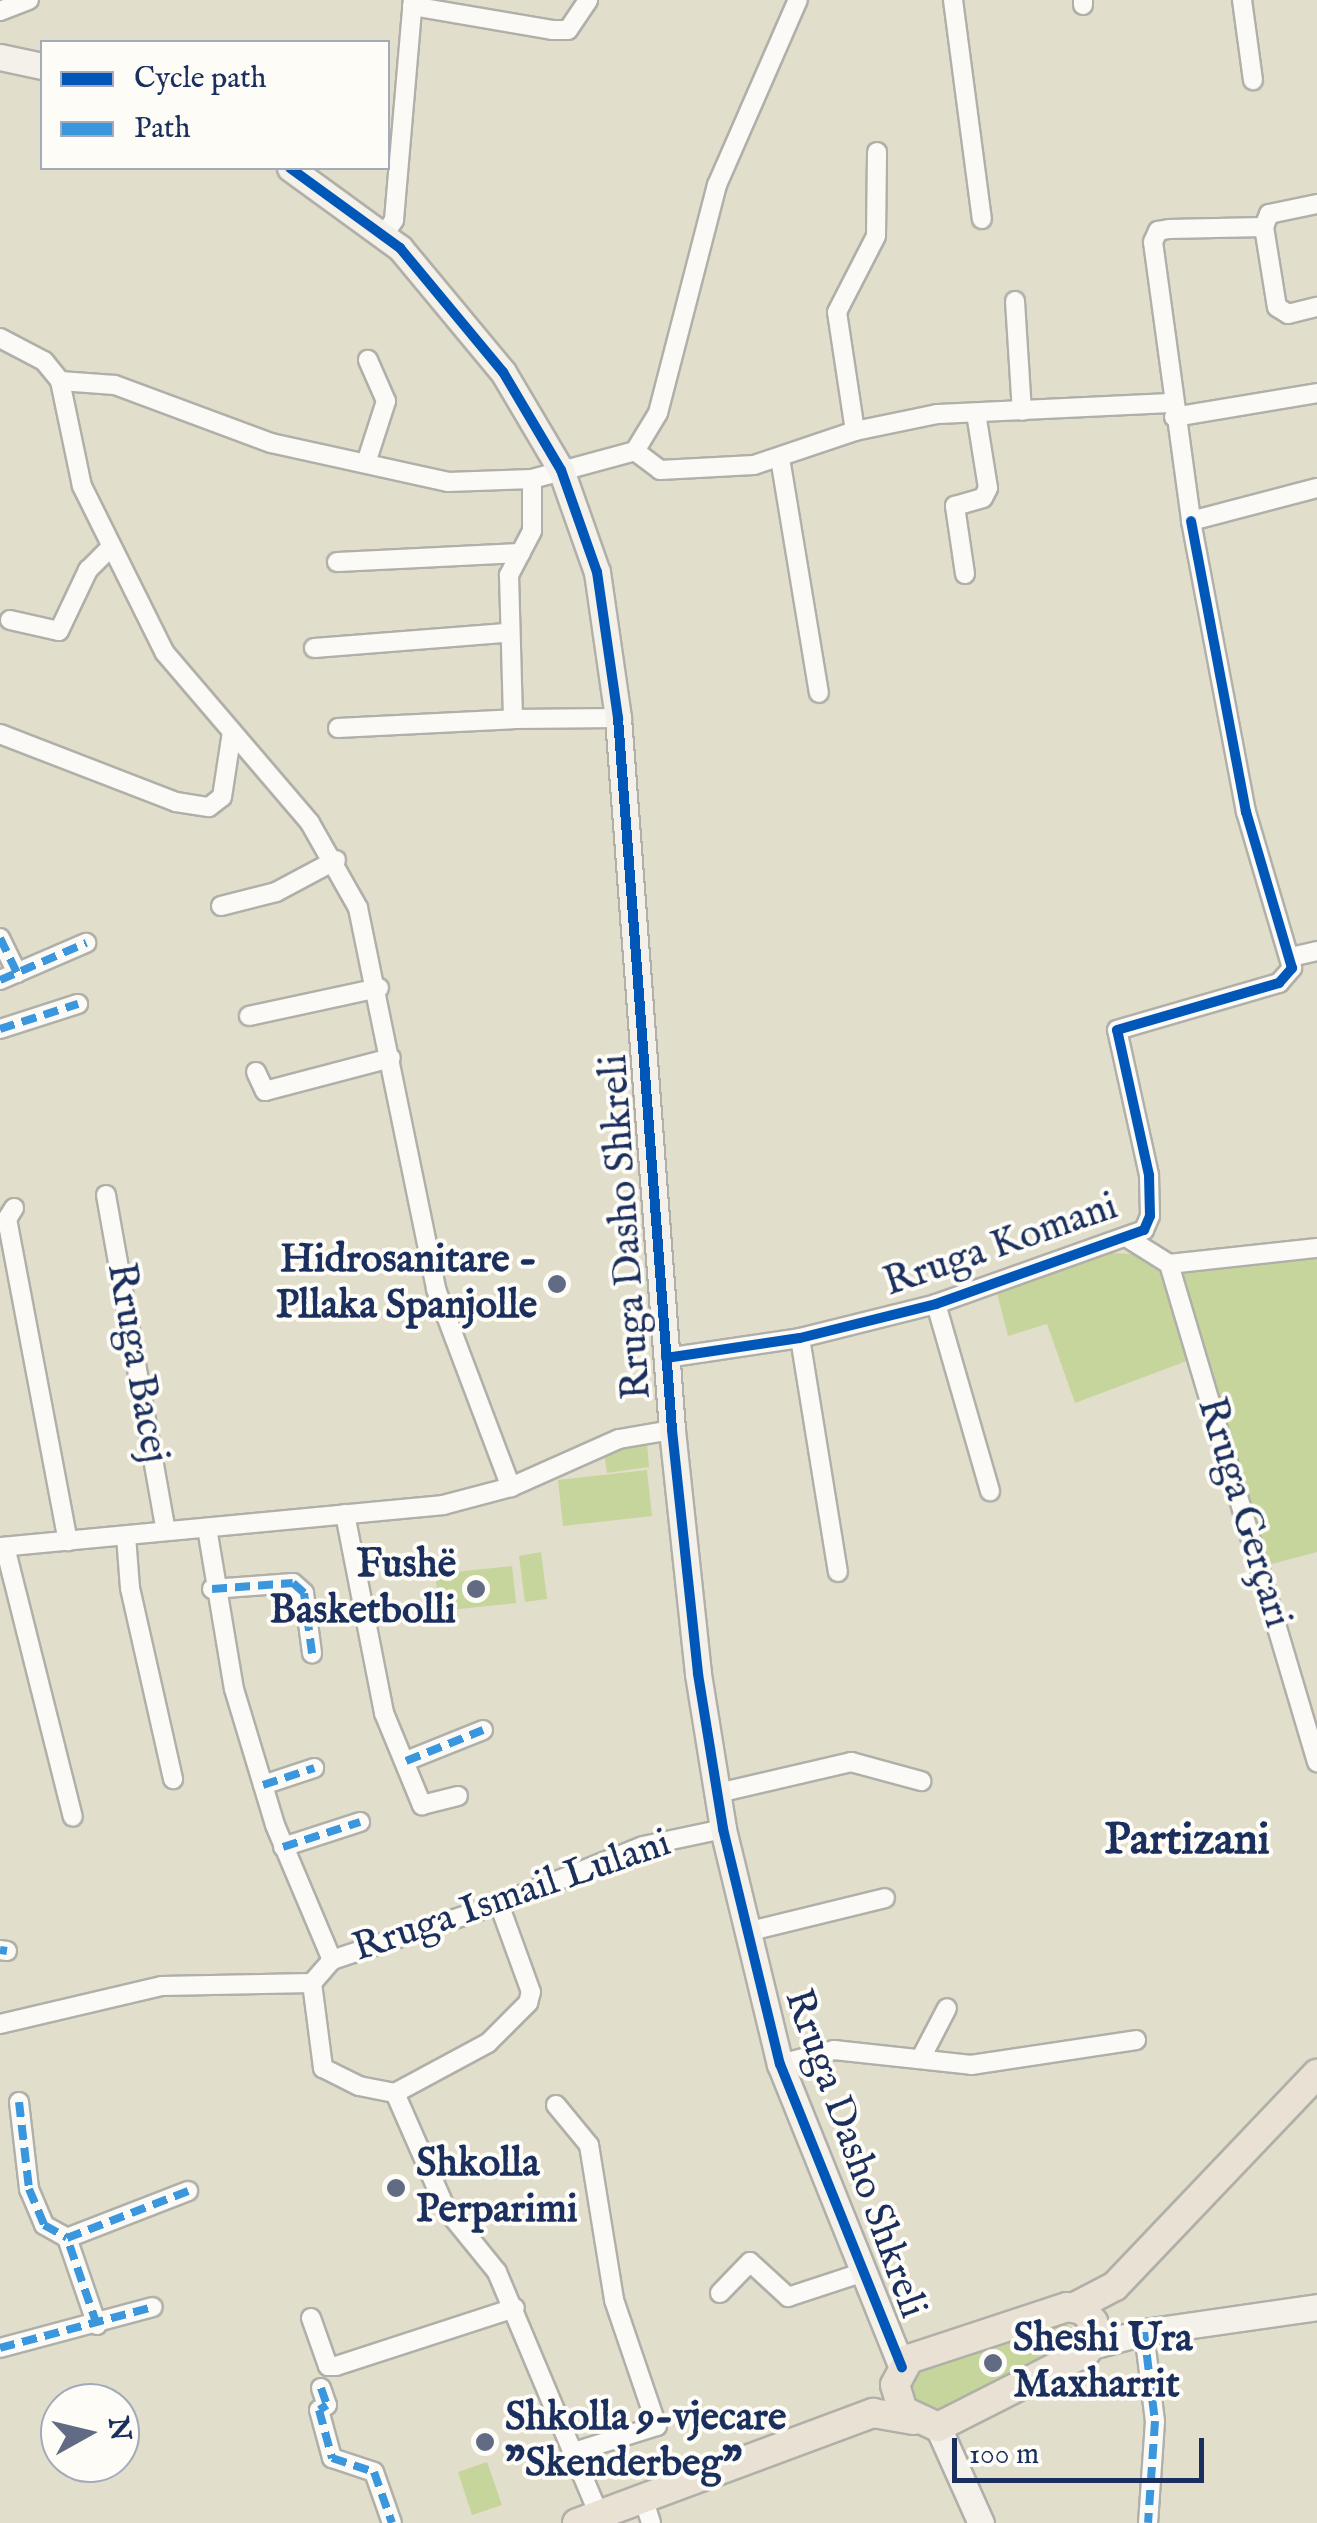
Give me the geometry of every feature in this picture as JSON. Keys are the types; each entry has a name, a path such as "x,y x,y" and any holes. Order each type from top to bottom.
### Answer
{"main road":[{"path":"0,57 40,66"},
{"name":"Rruga Dasho Shkreli","path":"293,170 384,236 504,372 561,470 597,572 618,718 672,1430 723,1829 780,2064 900,2369"},
{"path":"874,2413 900,2369 917,2355 1075,2307 1115,2286 1317,2074"},
{"path":"1094,2342 1115,2286"},
{"path":"1075,2307 1094,2322 1094,2342"},
{"path":"588,2519 647,2510 874,2413 925,2424 1094,2342 1317,2307"},
{"path":"900,2369 897,2398 925,2424 981,2523"}],"street":[{"path":"0,11 29,0"},
{"path":"384,236 394,220 413,3 568,30 588,0"},
{"path":"60,381 115,385 270,443 367,460 448,482 532,479 635,451 652,431 716,185 798,0"},
{"path":"953,0 982,219"},
{"path":"1242,0 1252,80"},
{"path":"854,431 837,312 876,236 877,152"},
{"path":"1317,204 1269,214 1264,227 1278,307 1288,314 1317,307"},
{"path":"1264,227 1158,231 1154,259 1191,521 1246,812 1290,957 1317,951"},
{"path":"1015,301 1022,411"},
{"path":"0,338 44,361 60,381 82,486 165,652 336,860 358,908 379,988 436,1289 510,1487"},
{"path":"367,460 386,400 368,360"},
{"path":"635,451 660,470 780,458 854,431 976,413 1173,410 1317,393"},
{"path":"966,574 955,506 982,498 988,488 976,413"},
{"path":"780,458 819,693"},
{"path":"513,719 506,633 509,574 532,531 532,479"},
{"path":"1191,521 1317,488"},
{"path":"10,620 59,631 88,570 110,548"},
{"path":"337,562 521,553"},
{"path":"314,648 506,633"},
{"path":"338,728 618,718"},
{"path":"0,734 176,802 209,807 222,797 232,732"},
{"path":"221,906 276,892 336,860"},
{"path":"0,938 8,976 86,942"},
{"name":"Rruga Komani","path":"666,1358 800,1338 936,1304 1129,1239 1144,1230 1151,1194 1117,1030 1279,984 1292,968 1290,957"},
{"path":"248,1016 379,988"},
{"path":"0,1029 78,1004"},
{"path":"256,1072 265,1090 391,1058"},
{"name":"Rruga Bacej","path":"106,1195 166,1532"},
{"path":"14,1208 7,1219 68,1541"},
{"name":"Rruga Komani","path":"1129,1239 1168,1264 1317,1248"},
{"name":"Rruga Gerçari","path":"1168,1264 1317,1762"},
{"name":"Rruga Komani","path":"936,1304 990,1492"},
{"path":"800,1338 838,1572"},
{"path":"73,1816 2,1547 443,1504 510,1487 620,1438 672,1430"},
{"path":"345,1514 375,1684 422,1806 458,1796"},
{"path":"207,1528 212,1588 263,1784 284,1848 332,1960"},
{"path":"126,1536 130,1588 173,1779"},
{"path":"212,1588 293,1583 304,1593 312,1653"},
{"path":"406,1761 483,1730"},
{"path":"718,1794 852,1762 921,1781"},
{"path":"263,1784 314,1768"},
{"path":"284,1848 360,1822"},
{"name":"Rruga Ismail Lulani","path":"0,2024 162,1986 312,1983 332,1960 499,1904 643,1846 723,1829"},
{"path":"746,1932 885,1898"},
{"path":"499,1904 531,1992 528,2003 488,2042 396,2094 446,2209 487,2256 515,2308 570,2453 588,2519"},
{"name":"Rruga Ismail Lulani","path":"312,1983 323,2068 359,2086 396,2094"},
{"path":"921,2058 947,2008"},
{"path":"780,2064 834,2050 971,2065 1136,2040"},
{"path":"19,2102 29,2189 44,2225 67,2238 97,2325"},
{"path":"556,2105 589,2145 614,2300 657,2426 570,2453"},
{"path":"67,2238 188,2191"},
{"name":"Rruga Dasho Shkreli","path":"720,2292 750,2262 788,2297 864,2272"},
{"path":"0,2348 154,2308"},
{"path":"311,2318 328,2366 336,2366 515,2308"},
{"path":"1144,2332 1156,2421 1148,2523"},
{"path":"321,2388 327,2405 319,2410 332,2458 374,2472 392,2523"}],"green space":[{"path":"1110,1253 1133,1254 1164,1271 1192,1359 1075,1403 1047,1324 1008,1336 997,1293"},
{"path":"1317,1257 1317,1552 1268,1565 1177,1270"},
{"path":"647,1444 649,1467 607,1473 604,1453"},
{"path":"647,1470 652,1516 563,1526 558,1480"},
{"path":"541,1552 547,1599 525,1602 519,1556"},
{"name":"Fushë Basketbolli","path":"512,1566 516,1603 440,1611 435,1574"},
{"path":"1062,2320 1075,2330 1074,2346 940,2417 915,2411 906,2379 911,2372"},
{"path":"487,2462 502,2505 472,2515 458,2472"}],"marked path":[{"path":"0,938 17,973"},
{"path":"0,980 86,943"},
{"path":"0,1029 78,1004"},
{"path":"212,1589 293,1583 304,1593 312,1653"},
{"path":"406,1761 483,1730"},
{"path":"263,1785 314,1768"},
{"path":"283,1847 360,1822"},
{"path":"0,1950 7,1951"},
{"path":"19,2102 29,2189 44,2225 67,2238"},
{"path":"97,2325 67,2238 188,2191"},
{"path":"0,2348 153,2307"},
{"path":"1144,2332 1155,2421 1148,2523"},
{"path":"321,2388 327,2405 319,2410 332,2458 374,2472 392,2523"}],"cycle path":[{"path":"293,170 400,248 503,372 561,470 597,572 618,718 672,1430 698,1674 723,1829 780,2064 902,2367"},
{"path":"666,1358 800,1338 936,1304 1144,1230 1150,1216 1149,1175 1117,1030 1279,983 1292,968 1246,812 1191,521"}],"place":[{"name":"Hidrosanitare - Pllaka Spanjolle","path":"557,1284"},
{"name":"Fushë Basketbolli","path":"476,1589"},
{"name":"Shkolla Perparimi","path":"396,2188"},
{"name":"Sheshi Ura Maxharrit","path":"993,2363"},
{"name":"Shkolla 9-vjecare \"Skenderbeg\"","path":"485,2442"}],"district":[{"name":"Partizani","path":"1187,1841"}]}
